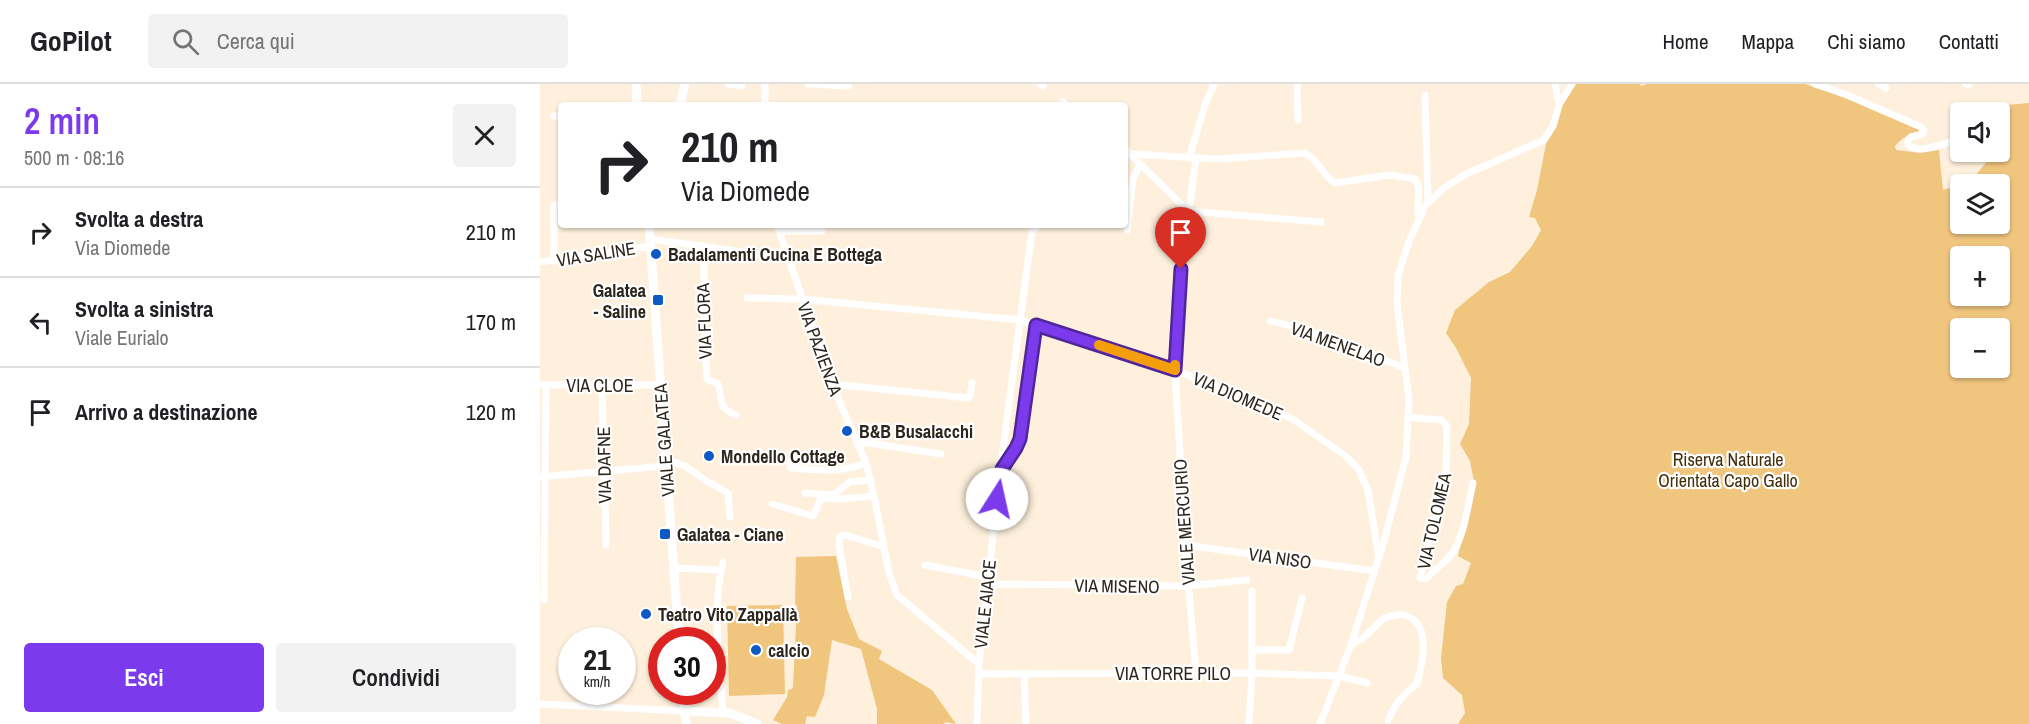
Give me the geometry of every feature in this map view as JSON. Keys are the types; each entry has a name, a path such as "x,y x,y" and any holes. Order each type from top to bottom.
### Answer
{"main road":[{"path":"636,84 637,102"},
{"path":"681,102 685,84"},
{"name":"VIALE GALATEA","path":"651,228 665,463 678,627"},
{"path":"684,705 686,724"},
{"path":"685,711 736,715 757,724"}],"street":[{"path":"728,84 742,86"},
{"path":"765,84 765,102"},
{"path":"808,84 849,86"},
{"name":"VIALE MERCURIO","path":"1196,673 1185,545 1175,370 1181,269 1193,158 1206,102 1213,84"},
{"path":"1297,84 1298,120"},
{"path":"1555,84 1558,105"},
{"path":"1320,724 1351,645 1379,559 1406,457 1409,399 1397,304 1398,276 1408,244 1428,202 1444,188 1464,175 1544,140 1553,126 1558,105 1572,84"},
{"path":"1815,84 1847,94 1921,127 1924,130 1922,134 1908,140 1908,145 1914,149 1950,142"},
{"path":"1425,95 1428,202"},
{"path":"1128,152 1193,158 1305,153 1313,158 1335,183 1390,175 1415,179 1419,186 1419,218"},
{"path":"1128,152 1188,211 1321,222"},
{"path":"1128,221 1133,178 1140,165"},
{"path":"554,261 554,205 558,204"},
{"path":"778,228 822,231"},
{"name":"VIA PAZIENZA","path":"778,228 832,384 866,463 889,573 897,595 979,664"},
{"name":"VIALE AIACE","path":"977,724 979,664 999,479 1032,231 1036,228"},
{"path":"651,242 704,246 787,258"},
{"name":"VIA SALINE","path":"540,262 651,242"},
{"name":"VIA FLORA","path":"704,246 706,375 707,379 718,384 721,405 736,415"},
{"name":"VIA DIOMEDE","path":"747,298 801,298 1020,320 1175,370 1233,392 1277,412 1314,433 1347,457 1359,470 1365,479 1379,559"},
{"name":"VIA MENELAO","path":"1270,321 1303,329 1405,368"},
{"path":"999,479 1004,464 1020,439 1036,325"},
{"path":"832,384 968,398 972,383"},
{"path":"543,385 544,600"},
{"name":"VIA CLOE","path":"543,385 660,385"},
{"name":"VIA DAFNE","path":"602,385 606,545"},
{"name":"VIA TOLOMEA","path":"1408,417 1441,420 1447,426 1446,470 1420,578 1426,579 1449,557 1457,545 1473,483"},
{"path":"858,444 869,443 941,454"},
{"path":"791,461 790,467 792,468 850,469 866,463"},
{"path":"543,477 665,463 685,466 728,493 730,517"},
{"path":"805,493 833,495 850,482 871,480"},
{"path":"772,504 813,516 821,498 874,496"},
{"path":"848,597 839,545 840,536 846,535 884,547"},
{"name":"VIA NISO","path":"1185,545 1375,571"},
{"name":"VIA MISENO","path":"925,565 988,580 1188,586 1247,580"},
{"path":"673,568 722,566 716,608 716,641 723,713"},
{"path":"1249,724 1252,674 1252,591"},
{"path":"1252,650 1289,650 1302,598"},
{"path":"1351,645 1363,638 1384,618 1402,614 1416,622 1423,637 1417,684 1404,693 1388,720"},
{"path":"1024,673 1026,724"},
{"name":"VIA TORRE PILO","path":"979,674 1196,673 1339,676 1367,683"},
{"path":"540,704 685,711"}],"green space":[{"name":"Riserva Naturale Orientata Capo Gallo","path":"1576,84 1640,84 1641,86 1647,84 1805,84 1845,97 1919,129 1919,133 1909,135 1900,141 1895,146 1896,150 1920,153 1939,150 1943,190 1950,188 1950,234 2010,234 2010,174 1977,174 1987,162 2010,162 2010,105 2029,103 2029,724 1458,724 1465,713 1462,695 1443,678 1441,658 1447,602 1456,586 1463,584 1471,563 1458,556 1475,487 1470,461 1460,444 1469,424 1471,378 1446,333 1455,310 1489,282 1510,272 1532,246 1541,230 1535,218 1529,217 1547,139 1557,125 1563,103"},
{"path":"836,556 847,609 859,639 882,651 879,659 932,690 956,724 946,722 943,724 877,724 877,709 861,649 832,640 824,695 815,717 807,716 805,724 782,724 773,720 787,697 788,690 793,686 797,607 795,603 796,557"},
{"name":"calcio","path":"783,605 785,694 729,696 727,606"}],"slow traffic":[{"path":"1099,345 1175,370 1175,365"}],"place":[{"name":"Badalamenti Cucina E Bottega","path":"656,254"},
{"name":"Galatea - Saline","path":"658,300"},
{"name":"B&B Busalacchi","path":"847,431"},
{"name":"Mondello Cottage","path":"709,456"},
{"name":"Galatea - Ciane","path":"665,534"},
{"name":"Teatro Vito Zappallà","path":"646,614"},
{"name":"calcio","path":"756,650"}],"route":[{"path":"997,499 1002,469 1020,439 1036,325 1175,370 1181,269"}]}
